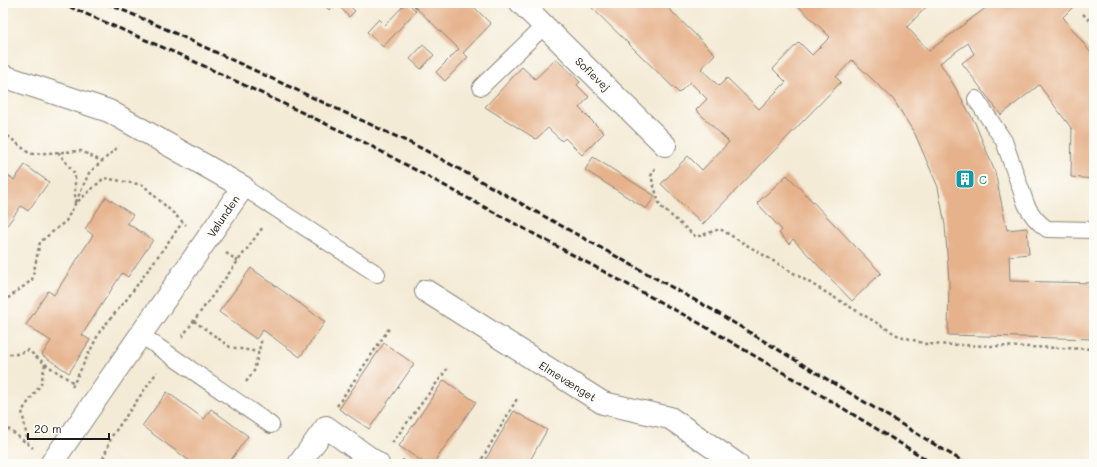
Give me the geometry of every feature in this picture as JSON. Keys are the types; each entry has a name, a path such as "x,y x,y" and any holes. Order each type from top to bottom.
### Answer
{"street":[{"name":"Sofievej","path":"521,3 665,145"},
{"name":"Vølunden","path":"3,76 109,111 243,187 207,241 51,463"},
{"name":"Elmevænget","path":"426,291 603,403 670,418 737,464"},
{"path":"299,464 326,427 381,459"}],"lane":[{"path":"481,87 544,26"},
{"path":"976,99 1004,141 1029,212 1034,218 1047,229 1094,230"},
{"path":"243,187 377,274"},
{"path":"141,335 271,424"}],"path":[{"path":"1083,14 1094,25"},
{"path":"3,302 32,280 40,242 66,221 89,173 126,139 135,125"},
{"path":"3,132 30,154 82,151 101,161"},
{"path":"665,145 651,176 660,206 696,237 720,229 897,335 926,344 1094,349"},
{"path":"58,152 75,174 75,204"},
{"path":"75,204 104,178 144,185 182,223 207,241"},
{"path":"101,464 112,436 276,208"},
{"path":"90,408 70,394 74,383 100,331 127,299 182,223"},
{"path":"194,321 230,346 258,352"},
{"path":"334,410 390,327"},
{"path":"233,398 254,371 262,338"},
{"path":"3,354 18,354 28,350 45,364 74,383"},
{"path":"28,444 22,411 41,384 45,364"},
{"path":"408,464 381,459 447,369"},
{"path":"479,464 518,397"},
{"path":"3,425 51,463"}],"building":[{"path":"322,3 335,3 329,10"},
{"path":"346,3 355,11 349,17 341,8"},
{"path":"406,3 408,3 416,11 383,47 367,32 379,19 385,25"},
{"path":"417,3 470,3 491,24 463,53 468,57 445,81 436,72 459,49 414,6"},
{"path":"587,3 663,3 715,54 701,69 719,86 727,78 759,109 786,82 773,69 799,42 812,55 830,37 795,3 930,3 907,27 929,51 992,3 1077,3 1063,17 1094,57 1094,179 1071,177 1072,129 1039,85 1001,115 962,63 974,54 968,43 940,63 975,123 995,172 1007,230 1027,228 1029,254 1009,256 1010,281 1094,283 1094,339 948,335 949,282 945,225 938,187 915,134 893,99 852,60 836,77 841,82 703,224 661,184 688,156 702,170 729,142 696,110 707,99 690,82 679,93"},
{"path":"423,45 434,55 421,69 410,59"},
{"path":"556,59 580,82 577,85 589,97 579,108 604,133 582,155 565,138 562,141 548,128 536,139 485,107 522,67 535,79"},
{"path":"593,157 655,196 646,209 585,170"},
{"path":"25,165 49,182 28,211 21,206 3,231 3,172 14,180"},
{"path":"787,175 881,273 852,301 793,239 789,244 779,233 782,230 757,203"},
{"path":"106,197 133,215 127,223 153,240 128,277 122,273 82,335 90,340 69,373 42,355 51,341 26,325 48,291 54,295 93,235 85,229"},
{"path":"251,268 325,322 300,357 263,330 256,339 219,312"},
{"path":"384,343 414,364 369,429 339,409"},
{"path":"444,380 476,402 433,464 426,464 399,446"},
{"path":"167,392 204,419 211,409 248,436 228,464 194,464 142,426"},
{"path":"514,411 547,430 528,464 483,464"}],"railway":[{"path":"61,3 187,58 360,140 699,323 934,464"},
{"path":"106,3 155,24 423,149 711,309 967,464"}],"place":[{"name":"C","path":"965,179"}]}
